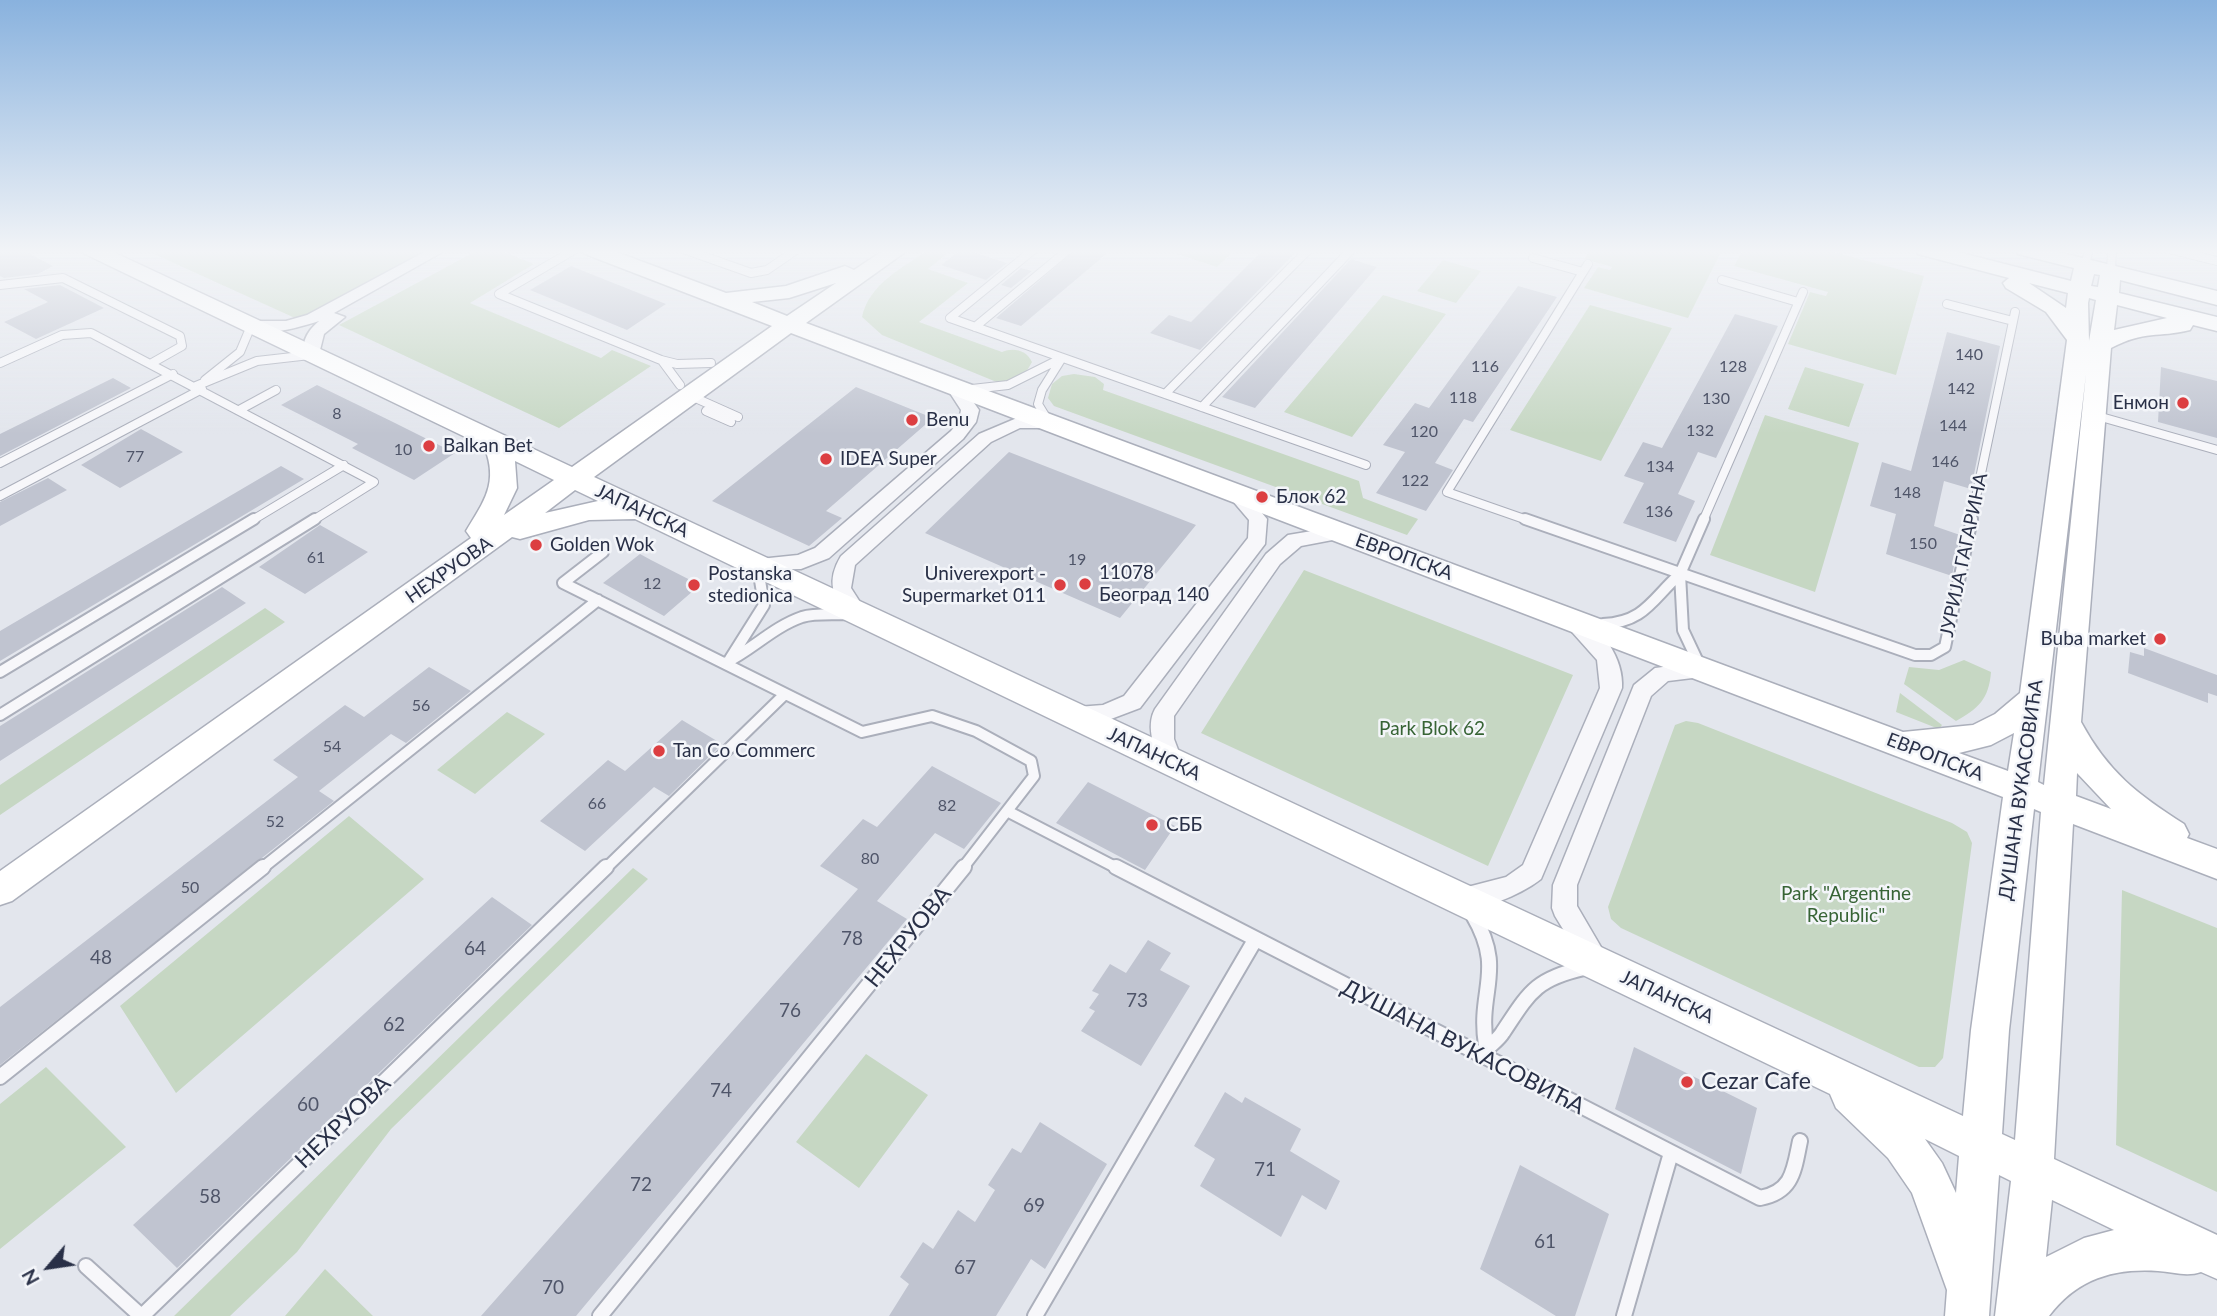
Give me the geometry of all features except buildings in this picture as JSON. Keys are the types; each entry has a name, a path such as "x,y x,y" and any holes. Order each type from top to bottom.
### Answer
{"street":[{"name":"ЈАПАНСКА","path":"220,311 2217,1259"},
{"path":"251,326 287,326 325,311"},
{"path":"312,355 313,336 324,324 347,311"},
{"name":"ЕВРОПСКА","path":"755,311 1336,533 2217,863"},
{"name":"НЕХРУОВА","path":"685,394 711,363 796,311"},
{"path":"832,311 830,318 845,339 866,354"},
{"path":"2058,311 2089,343 2148,325 2217,327"},
{"name":"ДУШАНА ВУКАСОВИЋА","path":"2019,1316 2059,804 2094,415 2089,343 2083,311"},
{"name":"ДУШАНА ВУКАСОВИЋА","path":"1968,1306 1980,1146 2010,860 2089,343 2100,311"},
{"path":"2161,311 2217,327"},
{"name":"НЕХРУОВА","path":"0,890 486,535 685,394 781,321"},
{"path":"757,565 801,562 822,553 957,435 967,422 970,410 954,387"},
{"path":"857,613 841,593 839,583 848,561 985,438 1017,423 1050,423"},
{"path":"486,535 506,480 506,466 494,440"},
{"path":"1070,714 1089,715 1118,711 1132,702 1253,546 1260,532 1258,519 1235,493"},
{"path":"486,535 596,509 619,509 650,515"},
{"path":"1172,763 1163,739 1163,715 1273,559 1295,540 1336,533"},
{"name":"НЕХРУОВА","path":"0,870 486,535"},
{"path":"1461,899 1513,886 1532,872 1611,688 1614,676 1603,651 1570,620"},
{"path":"1599,965 1587,950 1564,908 1565,885 1642,691 1663,674 1702,670"},
{"path":"1889,740 1954,742 1979,739 2004,725 2035,698"},
{"path":"2067,723 2085,762 2107,788 2134,809 2217,863"},
{"path":"1826,1073 1881,1124 1926,1176 1942,1213 1968,1306"},
{"path":"2019,1316 2053,1278 2100,1253 2135,1248 2174,1251 2217,1259"}],"lane":[{"path":"130,311 180,336 183,346 152,363"},
{"path":"540,311 661,360 677,364 711,363"},
{"path":"958,311 950,318 1366,465"},
{"path":"975,327 994,311"},
{"path":"1166,394 1247,311"},
{"path":"1202,407 1293,311"},
{"name":"ЈУРИЈА ГАГАРИНА","path":"1558,311 1447,492 1915,655 1931,655 1945,647 2014,316 1988,311"},
{"path":"1702,670 1684,639 1679,622 1680,574 1794,311"},
{"path":"200,385 240,352 251,326"},
{"path":"0,363 51,339 83,331 200,385 374,482 0,715"},
{"path":"0,496 200,385 257,361 312,355"},
{"path":"954,387 985,390 1004,388 1023,381 1062,358"},
{"path":"1050,423 1038,404 1042,390 1062,358"},
{"path":"661,360 671,369 685,394 734,419"},
{"path":"0,463 173,374"},
{"path":"241,409 276,390"},
{"path":"2094,415 2217,450"},
{"path":"0,672 344,465"},
{"name":"НЕХРУОВА","path":"600,1316 1034,776 1031,761 946,718 919,717 886,730 862,732 785,694 728,661 563,583 603,552"},
{"path":"728,661 733,647 757,619 765,598 757,565"},
{"path":"1570,620 1615,625 1633,621 1642,616 1661,590 1680,574"},
{"path":"0,1077 598,600"},
{"path":"728,661 745,653 781,626 805,616 857,613"},
{"name":"НЕХРУОВА","path":"142,1316 785,694"},
{"name":"ДУШАНА ВУКАСОВИЋА","path":"1007,811 1255,940 1484,1051 1671,1153 1760,1198 1777,1197 1789,1188 1800,1141"},
{"path":"1461,899 1486,933 1492,962 1492,982 1481,1027 1484,1051"},
{"path":"1035,1316 1255,940"},
{"path":"1484,1051 1501,1037 1520,1001 1536,984 1566,971 1599,965"},
{"path":"1624,1316 1671,1153"},
{"path":"86,1266 142,1316"}],"green space":[{"path":"280,311 314,311 303,317 295,318"},
{"path":"364,311 490,311 601,358 612,350 651,366 559,428 339,325"},
{"path":"864,311 932,311 919,322 1002,352 1023,352 1032,362 1025,374 999,383 882,335 862,317"},
{"path":"1369,311 1437,311 1446,314 1352,437 1284,412"},
{"path":"1586,311 1613,311 1672,328 1601,461 1510,430"},
{"path":"1665,311 1691,311 1688,318"},
{"path":"1802,311 1914,311 1896,375 1788,344"},
{"path":"1805,367 1864,384 1849,427 1788,409"},
{"path":"1074,374 1095,377 1104,384 1103,390 1359,481 1363,498 1418,519 1407,535 1054,406 1048,398 1052,384 1062,376"},
{"path":"1765,415 1859,443 1815,592 1710,555"},
{"name":"Park Blok 62","path":"1304,570 1573,675 1488,866 1201,733"},
{"path":"265,608 285,622 0,815 0,785"},
{"path":"1964,660 1991,672 1990,681 1981,702 1956,721 1904,684 1909,667 1939,670"},
{"path":"1900,693 1942,725 1939,729 1896,712"},
{"path":"507,712 545,734 475,794 437,770"},
{"name":"Park \"Argentine Republic\"","path":"1686,721 1698,723 1952,823 1967,832 1972,843 1943,1058 1935,1067 1919,1067 1621,928 1611,919 1608,907 1675,725"},
{"path":"349,816 424,879 176,1093 120,1006"},
{"path":"633,868 648,879 391,1129 297,1252 230,1316 174,1316"},
{"path":"2122,890 2217,928 2217,1192 2116,1145"},
{"path":"866,1054 928,1095 859,1188 796,1142"},
{"path":"46,1067 126,1147 0,1249 0,1104"},
{"path":"325,1269 373,1316 285,1316"}],"place":[{"name":"Енмон","path":"2183,403"},
{"name":"Benu","path":"912,420"},
{"name":"Balkan Bet","path":"429,446"},
{"name":"IDEA Super","path":"826,459"},
{"name":"Блок 62","path":"1262,497"},
{"name":"Golden Wok","path":"536,545"},
{"name":"11078 Београд 140","path":"1085,584"},
{"name":"Postanska stedionica","path":"694,585"},
{"name":"Univerexport - Supermarket 011","path":"1060,585"},
{"name":"Buba market","path":"2160,639"},
{"name":"Tan Co Commerc","path":"659,751"},
{"name":"СББ","path":"1152,825"},
{"name":"Cezar Cafe","path":"1687,1082"}]}
